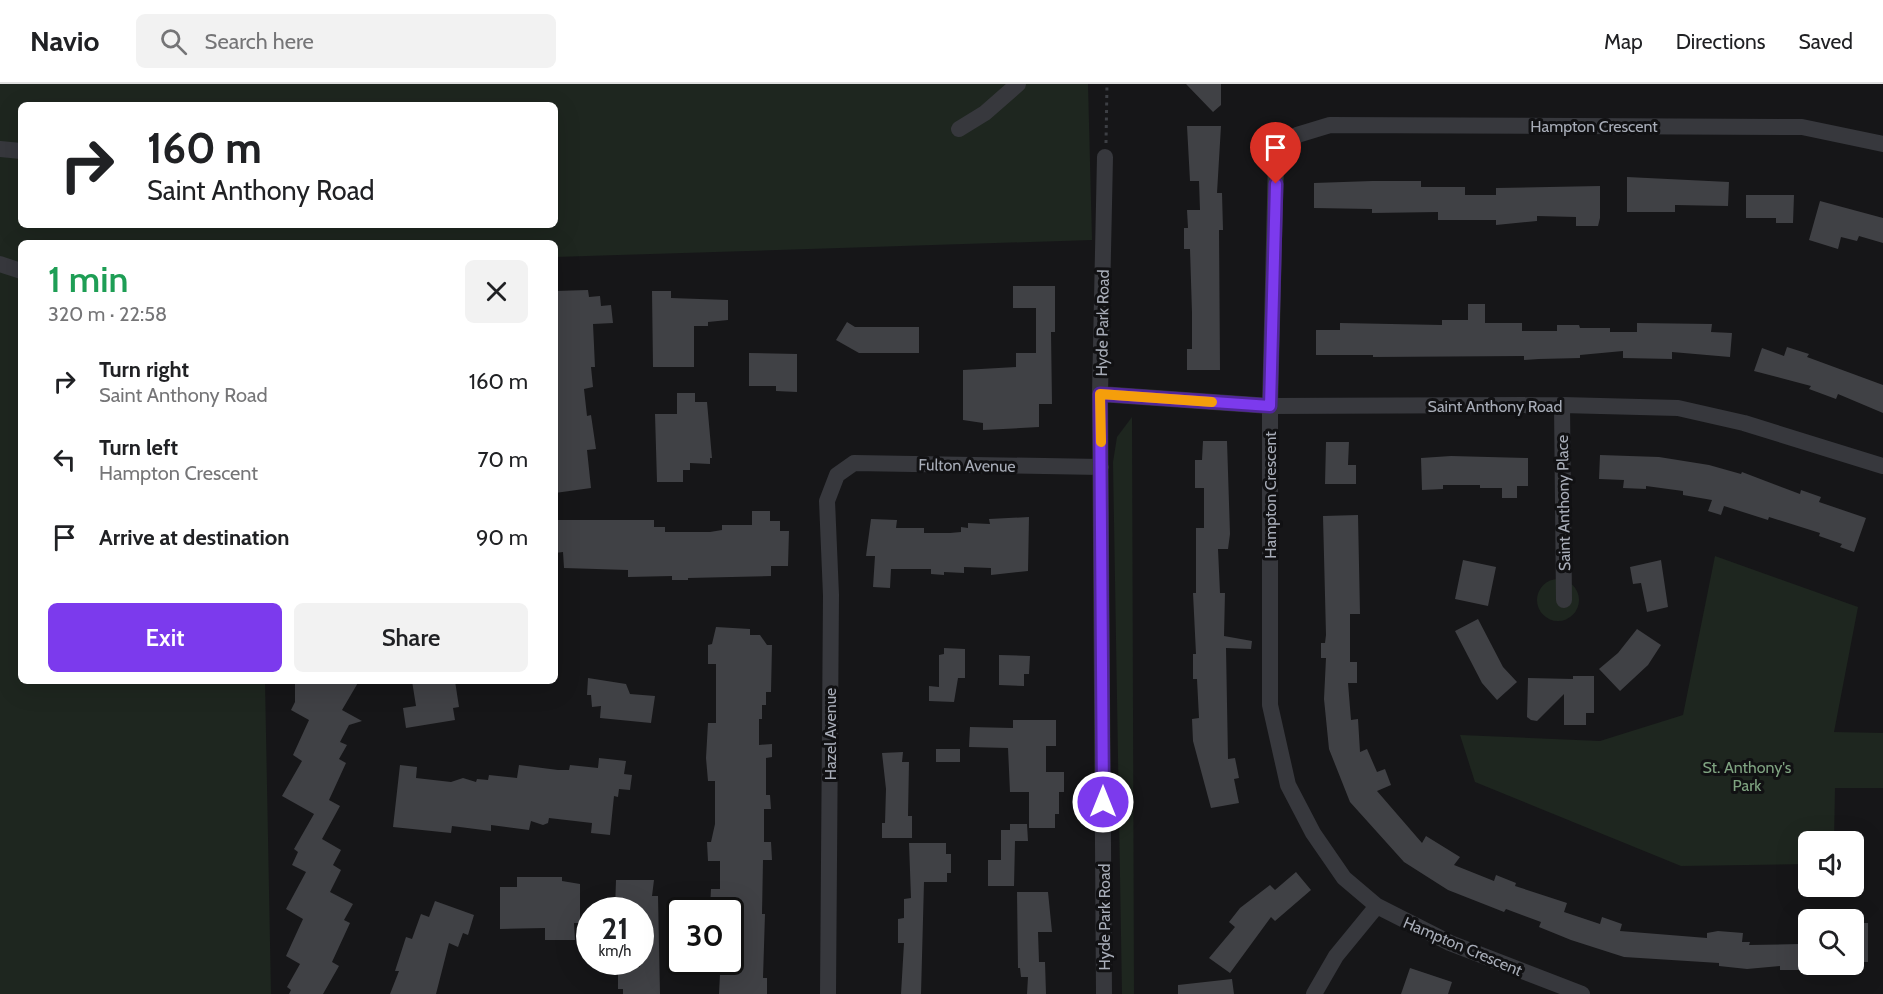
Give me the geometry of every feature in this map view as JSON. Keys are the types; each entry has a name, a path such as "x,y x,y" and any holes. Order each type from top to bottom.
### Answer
{"street":[{"path":"959,129 985,113 1018,84"},
{"name":"Hampton Crescent","path":"1582,994 1450,943 1377,906 1344,878 1313,833 1288,785 1270,705 1270,406 1276,161 1297,135 1330,125 1802,127 1883,144"},
{"path":"0,149 18,151"},
{"name":"Hyde Park Road","path":"1104,994 1100,394 1105,157"},
{"path":"0,264 18,270"},
{"name":"Saint Anthony Road","path":"1100,394 1270,406 1562,405 1678,408 1744,423 1883,466"},
{"name":"Saint Anthony Place","path":"1562,405 1564,600"},
{"name":"Fulton Avenue","path":"837,475 854,463 1101,467"},
{"name":"Hazel Avenue","path":"828,994 831,595 827,501 837,475"},
{"path":"1314,994 1336,956 1377,906"}],"path":[{"path":"1105,157 1107,84"}],"green space":[{"path":"0,84 1088,84 1092,240 558,257 558,240 18,240 18,684 265,684 271,994 0,994"},
{"path":"1132,417 1134,994 1122,994 1113,462 1117,437"},
{"name":"St. Anthony's Park","path":"1715,556 1858,607 1834,732 1883,733 1883,788 1835,788 1834,831 1798,831 1798,864 1681,866 1475,782 1460,735 1600,741 1683,715"},
{"path":"1558,579 1573,585 1579,600 1573,615 1558,621 1543,615 1537,600 1543,585"}],"building":[{"path":"1186,84 1221,84 1221,105 1213,112"},
{"path":"1187,126 1221,126 1217,193 1222,193 1223,230 1219,230 1220,370 1187,370 1187,349 1192,349 1192,313 1190,249 1184,249 1184,228 1188,228 1187,210 1200,210 1199,181 1190,181"},
{"path":"1627,177 1729,182 1728,206 1675,205 1675,212 1627,212"},
{"path":"1421,181 1421,187 1465,187 1465,195 1496,195 1496,188 1600,186 1600,218 1598,226 1576,226 1576,217 1537,216 1537,221 1496,225 1496,220 1438,220 1438,212 1372,213 1372,209 1314,208 1314,183"},
{"path":"1746,195 1794,195 1793,223 1776,223 1776,218 1746,218"},
{"path":"1820,201 1883,218 1883,243 1859,236 1857,241 1841,237 1838,249 1809,240"},
{"path":"1013,286 1055,286 1055,332 1051,332 1052,404 1039,404 1039,427 983,430 983,423 963,420 963,370 1016,367 1016,353 1036,353 1036,308 1013,308"},
{"path":"588,290 589,297 600,296 601,306 611,305 613,323 593,324 595,367 591,367 593,387 584,389 587,416 591,415 596,449 587,450 591,488 558,493 558,291"},
{"path":"652,291 671,291 671,298 728,300 728,320 708,322 708,326 694,326 694,367 653,367"},
{"path":"1468,304 1485,304 1485,323 1522,323 1522,331 1557,331 1557,325 1579,325 1580,328 1610,328 1610,332 1637,332 1637,323 1712,324 1711,332 1732,333 1730,357 1672,352 1672,359 1623,358 1623,351 1580,355 1580,358 1524,360 1524,356 1316,355 1316,330 1340,330 1340,323 1442,325 1442,320 1468,320"},
{"path":"847,322 855,327 919,327 919,353 859,353 836,340"},
{"path":"1787,347 1809,354 1807,357 1883,385 1883,413 1838,394 1836,399 1809,389 1811,386 1754,371 1762,348 1784,356"},
{"path":"749,353 797,354 797,392 776,391 776,386 749,386"},
{"path":"677,393 695,393 695,402 707,402 712,458 710,458 710,464 690,463 690,470 683,470 683,482 657,482 655,414 677,414"},
{"path":"1203,441 1227,441 1230,534 1228,549 1218,549 1220,593 1225,593 1224,636 1252,641 1251,649 1226,648 1228,759 1235,758 1239,778 1234,779 1239,803 1211,808 1193,741 1192,719 1199,718 1197,679 1193,679 1193,654 1196,654 1193,593 1196,593 1196,528 1204,528 1204,488 1195,488 1195,460 1202,460"},
{"path":"1326,442 1349,442 1348,465 1356,465 1356,484 1325,484"},
{"path":"1600,455 1659,457 1709,465 1741,474 1742,472 1800,494 1801,490 1821,497 1819,502 1866,518 1854,552 1840,547 1842,544 1819,536 1820,533 1769,517 1768,520 1724,506 1721,515 1708,511 1712,500 1683,495 1683,491 1646,486 1646,489 1623,488 1624,480 1599,479"},
{"path":"1451,456 1528,458 1528,486 1517,486 1517,498 1502,498 1502,488 1480,488 1480,485 1443,485 1443,489 1422,490 1421,458"},
{"path":"752,511 770,511 770,521 780,521 780,531 789,531 788,566 771,566 771,576 672,580 672,576 628,577 628,570 564,568 563,552 558,553 558,520 654,520 654,527 665,527 665,532 710,532 722,530 722,525 752,525"},
{"path":"1358,515 1360,614 1350,614 1350,662 1357,662 1357,683 1348,683 1351,720 1358,719 1360,752 1367,749 1377,772 1385,769 1391,785 1377,791 1422,843 1426,836 1460,857 1454,865 1494,881 1496,875 1516,883 1515,886 1567,903 1564,912 1600,924 1602,917 1622,924 1620,931 1707,938 1707,933 1718,931 1743,933 1742,942 1750,942 1749,945 1798,944 1798,970 1780,970 1780,966 1747,969 1719,966 1719,963 1624,957 1539,927 1541,922 1506,909 1504,912 1448,890 1404,862 1350,802 1329,749 1324,699 1326,658 1321,658 1321,643 1325,643 1326,635 1323,516"},
{"path":"1029,517 1028,571 991,575 991,568 964,567 964,573 944,572 944,575 931,574 931,569 891,569 890,588 873,587 875,556 866,556 871,519 897,520 896,528 924,528 924,533 950,533 961,532 961,527 968,528 968,523 990,524 989,519"},
{"path":"1463,560 1496,567 1488,606 1455,599"},
{"path":"1661,560 1668,607 1647,612 1641,583 1633,584 1630,567"},
{"path":"1478,619 1503,667 1517,682 1497,700 1482,683 1455,631"},
{"path":"716,627 750,629 750,635 760,635 767,645 772,645 771,692 766,692 766,705 762,705 762,719 759,719 759,745 772,744 772,757 766,758 766,795 770,795 771,809 764,809 764,842 771,842 772,860 763,860 762,914 765,914 763,978 767,978 767,994 719,994 720,975 744,975 744,897 711,897 711,889 720,889 720,861 708,861 707,842 711,842 715,824 715,781 708,781 706,758 708,723 716,723 716,664 708,664 708,645 712,644"},
{"path":"1637,629 1661,645 1648,665 1620,691 1599,669 1618,653"},
{"path":"944,648 965,649 965,678 958,678 954,702 929,701 929,686 939,687 939,655 944,654"},
{"path":"999,655 1030,656 1029,674 1024,674 1024,686 999,685"},
{"path":"1573,676 1594,676 1594,713 1586,713 1586,725 1564,725 1564,694 1537,721 1527,717 1528,678 1573,679"},
{"path":"588,678 626,684 630,694 655,696 651,723 600,718 601,706 592,707 591,695 587,695"},
{"path":"295,684 357,684 342,710 362,721 349,725 340,742 347,745 339,759 346,763 329,800 340,806 322,839 341,850 333,865 341,870 330,892 353,904 344,920 350,923 332,962 339,966 323,994 289,994 291,990 287,987 300,964 286,956 303,919 286,909 306,872 292,865 298,852 294,849 314,814 282,796 302,761 293,755 309,720 291,710 295,702"},
{"path":"412,684 455,684 459,707 453,708 455,720 406,728 403,708 416,706"},
{"path":"1013,720 1056,720 1056,746 1046,746 1046,772 1064,772 1064,792 1059,792 1059,814 1055,814 1055,828 1029,828 1029,792 1010,792 1008,748 969,747 970,727 1013,728"},
{"path":"936,749 960,749 960,762 936,762"},
{"path":"903,752 902,762 909,762 908,816 912,816 912,838 882,838 886,789 882,753"},
{"path":"599,758 626,761 624,774 632,775 630,790 619,789 618,797 614,796 610,835 591,833 592,823 549,818 548,823 543,825 531,821 529,830 491,825 491,831 452,826 451,833 393,827 400,765 417,767 416,778 451,782 463,778 476,782 477,779 488,780 489,775 517,778 519,765 558,770 569,770 570,765 598,768"},
{"path":"1010,824 1027,824 1028,841 1015,841 1014,886 988,886 988,860 1001,860 1001,830 1010,830"},
{"path":"909,843 946,843 946,854 951,854 951,873 947,873 947,882 924,882 921,994 901,994 904,943 898,943 898,919 904,918 904,899 911,898"},
{"path":"1296,872 1311,890 1275,921 1271,917 1230,973 1209,958 1235,927 1229,922 1240,908 1270,885 1275,890"},
{"path":"517,877 562,877 562,881 580,884 580,897 576,897 575,940 545,940 545,928 500,929 500,887 517,887"},
{"path":"616,880 654,880 652,896 658,896 660,994 623,994 623,989 618,989 618,975 654,975 654,897 615,897"},
{"path":"1017,892 1048,892 1052,932 1038,932 1039,962 1045,962 1046,994 1027,994 1028,977 1021,977 1020,968 1018,968"},
{"path":"435,901 474,915 468,935 463,933 458,947 449,943 436,994 390,994 399,971 395,971 406,937 412,939 421,914 429,917"},
{"path":"1864,923 1868,923 1868,962 1864,962"},
{"path":"1410,968 1452,982 1448,994 1401,994"},
{"path":"1232,979 1234,994 1178,994 1178,985"}],"slow traffic":[{"path":"1101,442 1100,394 1212,402"}],"route":[{"path":"1103,802 1100,394 1270,406 1276,184"}]}
